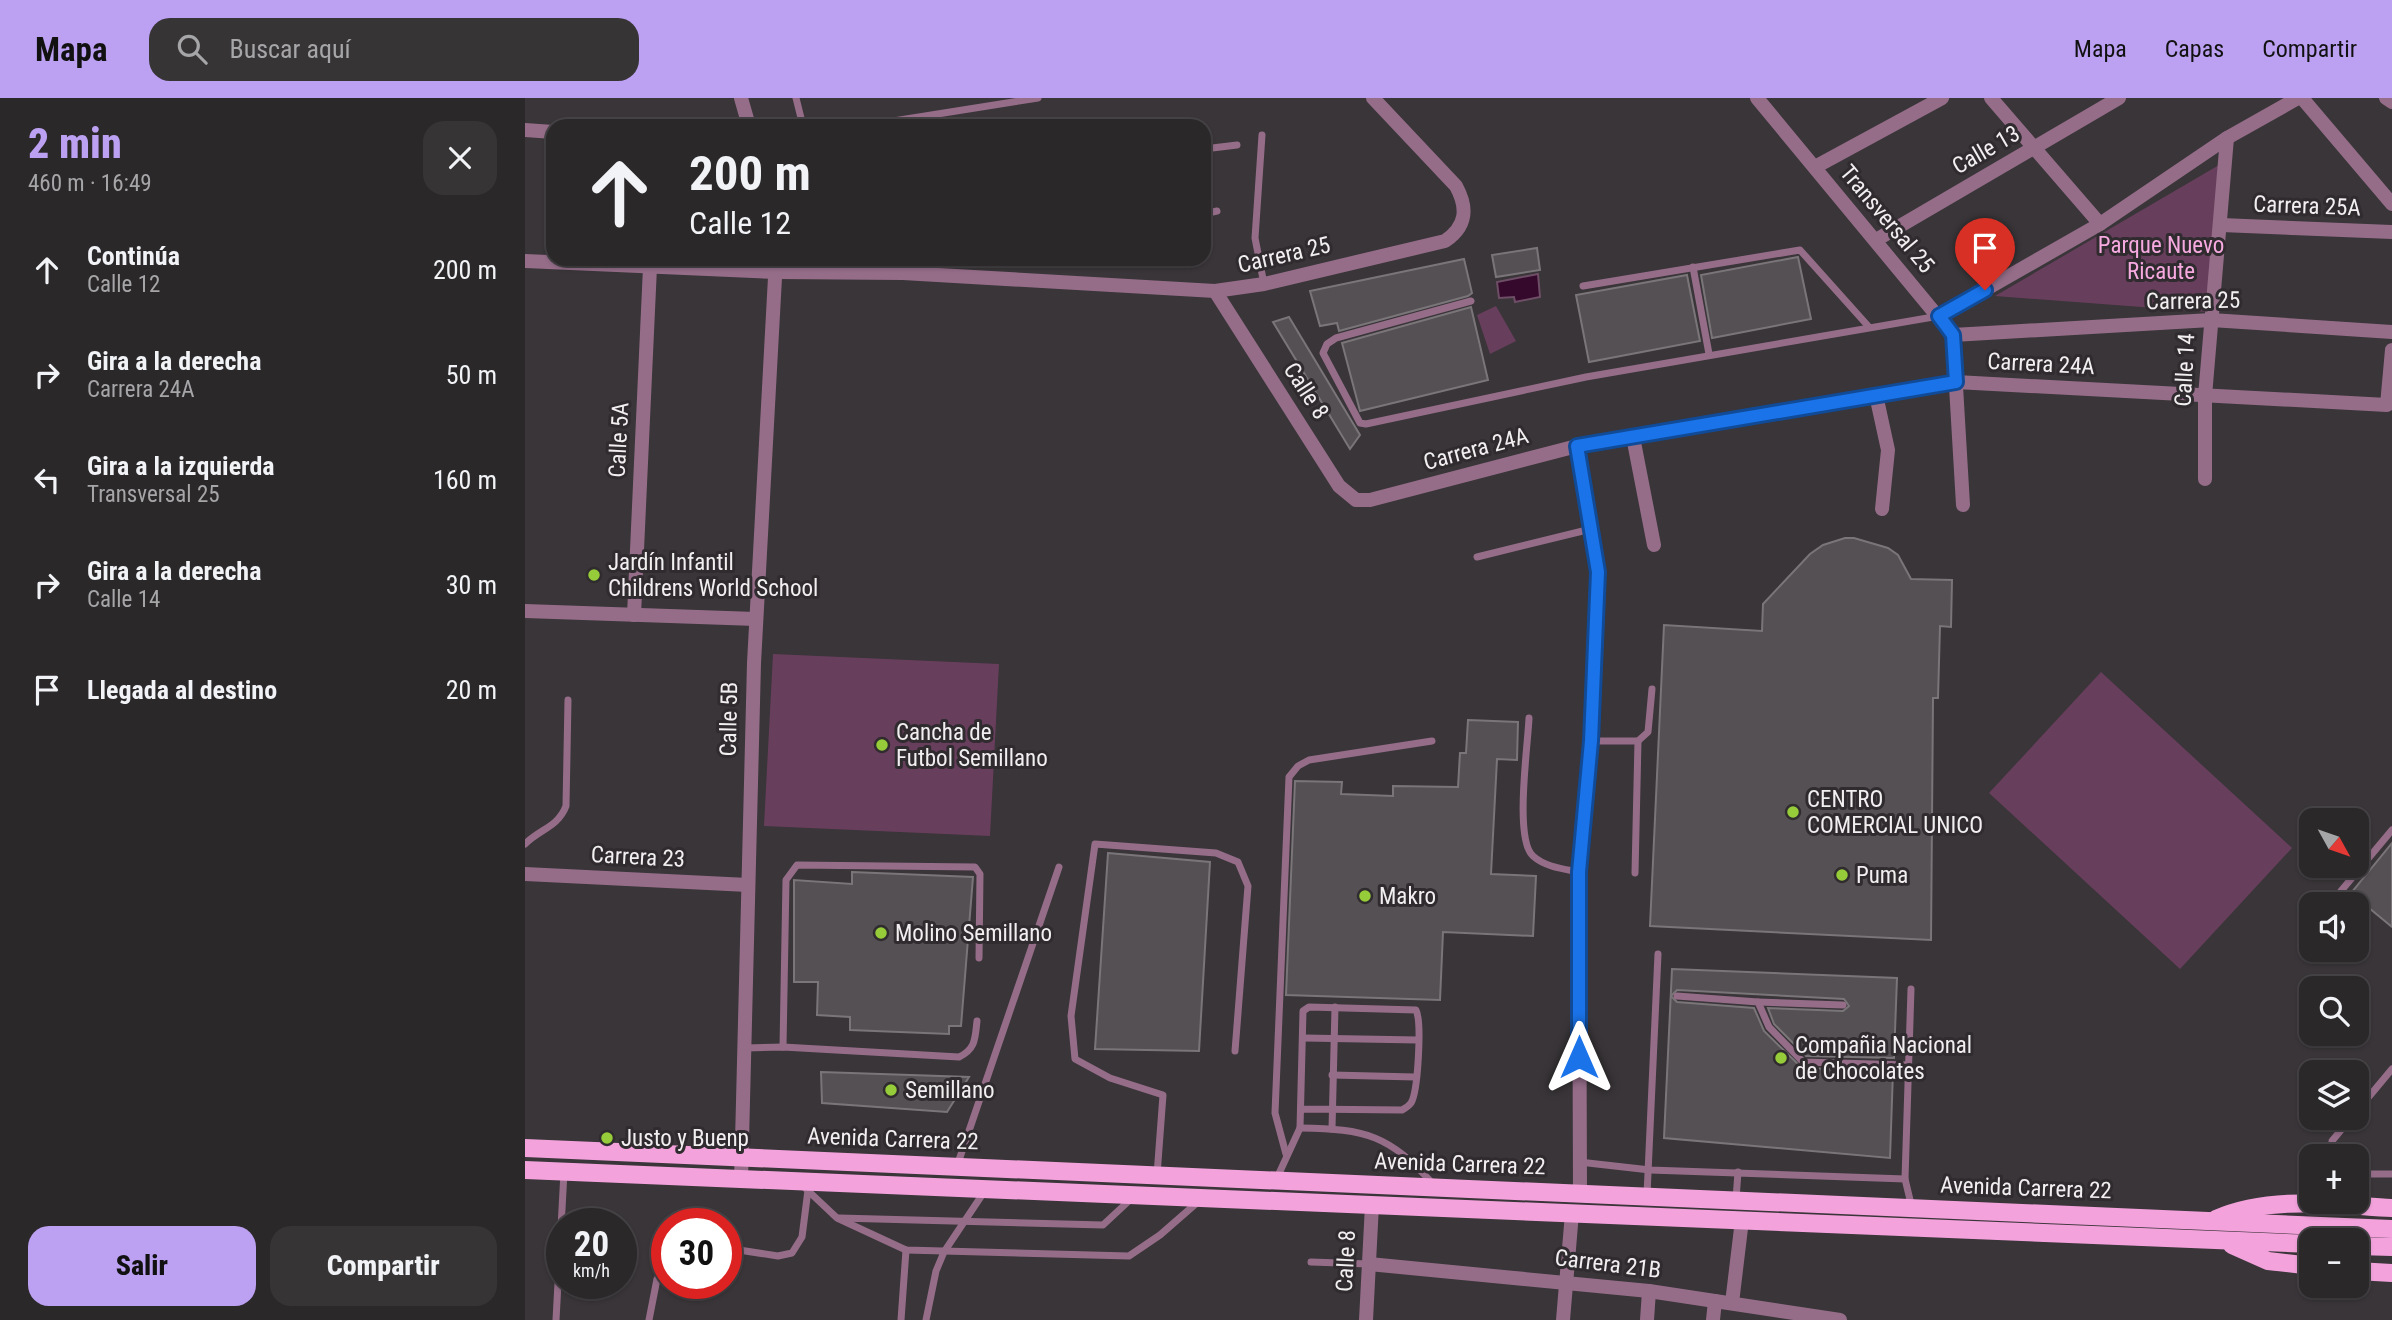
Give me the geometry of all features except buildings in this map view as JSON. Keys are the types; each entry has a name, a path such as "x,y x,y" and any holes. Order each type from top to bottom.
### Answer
{"main road":[{"name":"Avenida Carrera 22","path":"525,1148 2392,1229"},
{"name":"Avenida Carrera 22","path":"525,1170 802,1186 987,1189 2299,1243"},
{"path":"2212,1221 2238,1209 2270,1204 2392,1208"},
{"path":"2222,1240 2268,1261 2299,1265"},
{"path":"2369,1246 2392,1247"},
{"path":"2369,1272 2392,1273"}],"street":[{"path":"741,98 747,119"},
{"name":"Carrera 25","path":"629,266 776,266 1215,291 1264,284 1445,241 1458,232 1465,209 1456,186 1373,98"},
{"name":"Transversal 25","path":"1757,98 1953,335"},
{"path":"1815,167 1942,98"},
{"path":"1991,98 2100,224"},
{"name":"Calle 13","path":"1876,240 2119,98"},
{"path":"1939,316 2100,224 2227,138 2300,98 2392,204"},
{"path":"2386,98 2392,102"},
{"path":"525,130 546,132"},
{"name":"Calle 14","path":"2205,479 2205,396 2227,138"},
{"name":"Carrera 25A","path":"2221,225 2392,232"},
{"name":"Carrera 25","path":"525,261 546,262"},
{"name":"Calle 5B","path":"741,1181 756,619 776,266"},
{"name":"Calle 5A","path":"634,615 650,267"},
{"name":"Calle 8","path":"1215,291 1339,486 1356,500 1370,500"},
{"name":"Carrera 25","path":"1953,335 2211,320 2392,332"},
{"path":"1953,335 1963,505"},
{"name":"Carrera 24A","path":"1370,500 1577,446 1956,382 2387,405 2392,351"},
{"path":"1876,395 1888,450 1882,509"},
{"path":"1633,437 1654,545"},
{"path":"1577,446 1598,572 1591,741 1579,872 1580,1193"},
{"path":"525,611 756,619"},
{"name":"Carrera 23","path":"525,874 748,886"},
{"name":"Calle 8","path":"1366,1320 1372,1205"},
{"path":"1563,1320 1572,1213"},
{"path":"1732,1303 1742,1220"},
{"name":"Carrera 21B","path":"1369,1264 1649,1291 1833,1319"},
{"path":"1647,1320 1649,1291"},
{"path":"1713,1320 1715,1301"}],"lane":[{"path":"796,98 801,119"},
{"path":"906,119 1038,98"},
{"path":"1262,135 1255,238 1264,284"},
{"path":"1211,148 1237,145"},
{"path":"1211,212 1217,211"},
{"path":"1583,286 1800,250 1869,327"},
{"path":"1693,267 1709,354"},
{"path":"1471,301 1336,338 1327,344 1323,353 1360,423 1366,424 1709,354 1939,316"},
{"path":"1477,557 1591,529"},
{"path":"1591,741 1638,740 1648,732 1652,689"},
{"path":"525,844 551,827 562,816 566,806 568,700"},
{"path":"1529,718 1523,835 1531,855 1546,864 1579,872"},
{"path":"1635,873 1638,740"},
{"path":"1286,1154 1275,1113 1289,777 1298,766 1309,760 1432,741"},
{"path":"2341,891 2392,830"},
{"path":"1157,1175 1163,1095 1110,1078 1075,1059 1072,1016 1095,844 1216,853 1238,862 1248,886 1235,1051"},
{"path":"783,1047 786,880 797,865 975,867 980,874 979,958"},
{"path":"957,1166 1059,867"},
{"path":"1647,1196 1658,954"},
{"path":"1911,989 1905,1179 1912,1208"},
{"path":"1677,996 1843,1005"},
{"path":"1758,1002 1769,1027 1803,1062 1908,1065"},
{"path":"1332,1129 1335,1007"},
{"path":"1276,1180 1300,1128 1306,1009 1412,1008 1419,1014 1412,1102 1402,1110 1301,1109"},
{"path":"744,1048 783,1047 959,1057 970,1052 975,1040 977,1021"},
{"path":"1304,1038 1418,1040"},
{"path":"2369,1097 2392,1069"},
{"path":"1332,1075 1416,1077"},
{"path":"1300,1128 1371,1134 1410,1159 1436,1187"},
{"path":"1580,1162 1650,1170 1905,1179"},
{"path":"556,1320 564,1171"},
{"path":"1736,1200 1738,1172"},
{"path":"2369,1174 2392,1174"},
{"path":"802,1186 837,1218 906,1250 944,1252 1129,1256 1160,1235 1203,1198"},
{"path":"742,1250 778,1256 792,1253 802,1237 802,1186"},
{"path":"926,1320 936,1271 944,1252 987,1189"},
{"path":"837,1218 1103,1225 1135,1195"},
{"path":"901,1320 906,1250"},
{"path":"1311,1262 1369,1264"},
{"path":"649,1320 653,1299"}],"green space":[{"name":"Parque Nuevo Ricaute","path":"2219,165 2208,312 1995,296"},
{"path":"1496,306 1516,341 1490,354 1477,315"},
{"name":"Cancha de Futbol Semillano","path":"773,654 999,664 990,836 764,826"},
{"path":"2101,672 2292,848 2180,969 1989,793"}],"shaded area":[{"path":"1538,274 1540,297 1515,302 1514,297 1499,298 1497,282"}],"place":[{"name":"Jardín Infantil Childrens World School","path":"594,575"},
{"name":"Cancha de Futbol Semillano","path":"882,745"},
{"name":"CENTRO COMERCIAL UNICO","path":"1793,812"},
{"name":"Puma","path":"1842,875"},
{"name":"Makro","path":"1365,896"},
{"name":"Molino Semillano","path":"881,933"},
{"name":"Compañia Nacional de Chocolates","path":"1781,1058"},
{"name":"Semillano","path":"891,1090"},
{"name":"Justo y Buenp","path":"607,1138"}],"route":[{"path":"1579,1057 1579,872 1591,741 1598,572 1577,446 1956,382 1953,335 1939,316 1985,290"}]}
